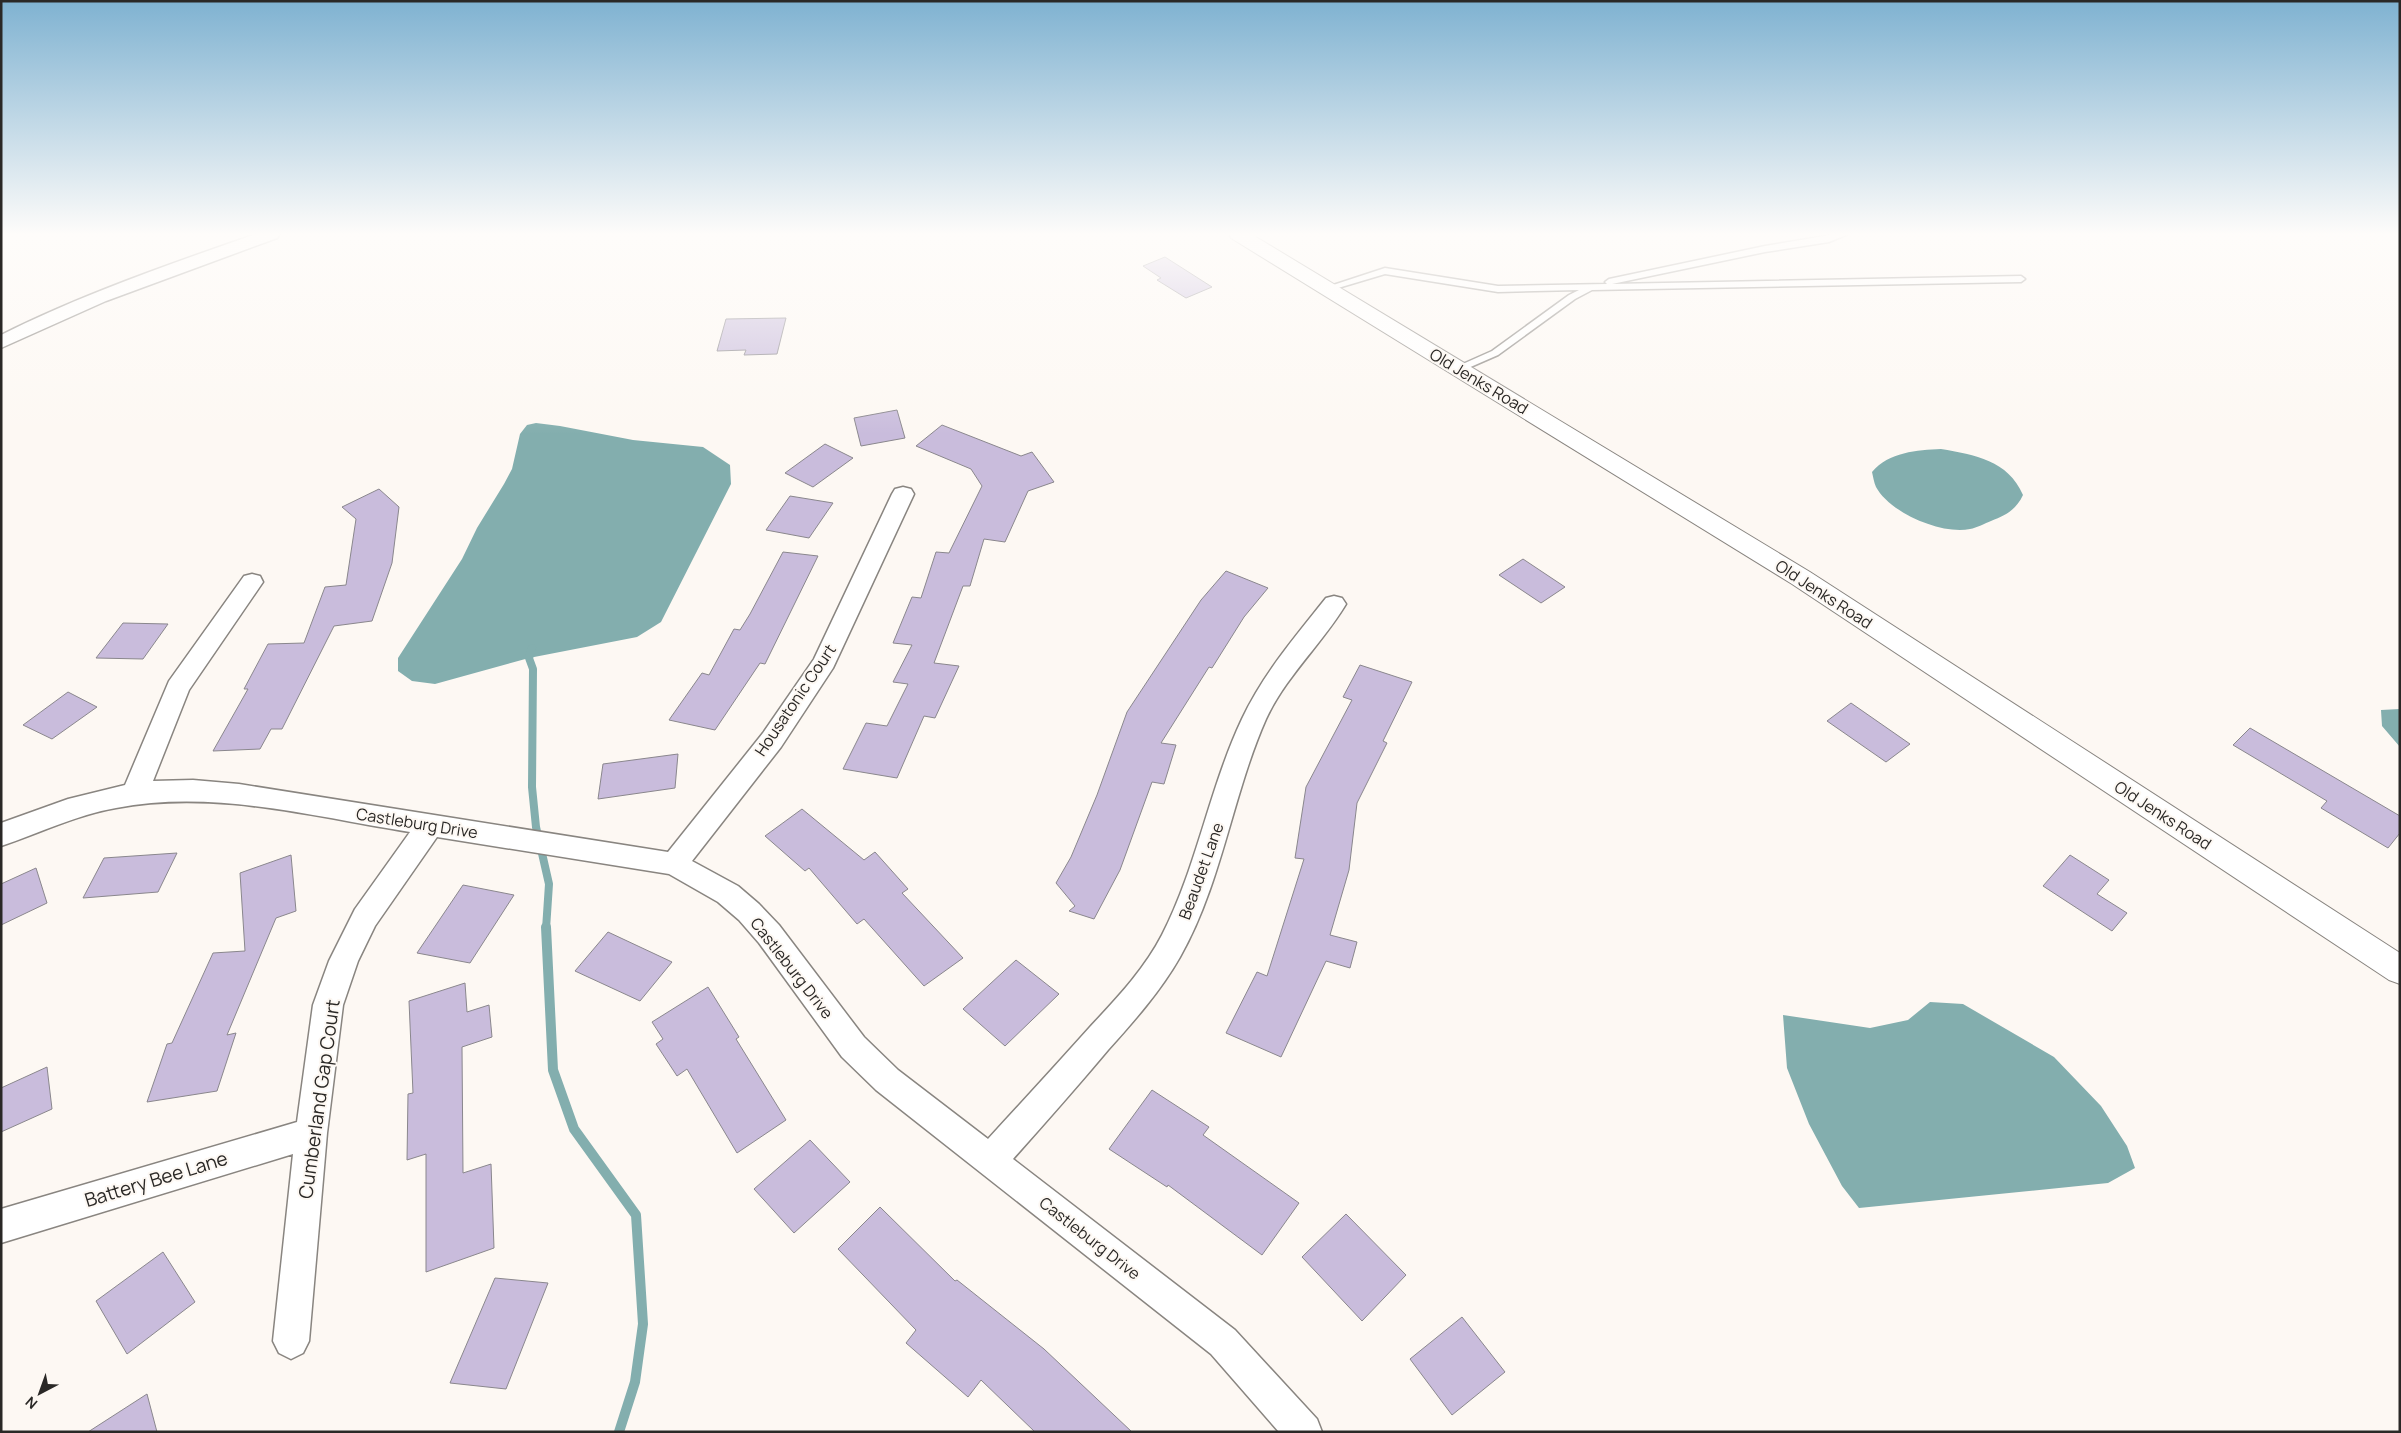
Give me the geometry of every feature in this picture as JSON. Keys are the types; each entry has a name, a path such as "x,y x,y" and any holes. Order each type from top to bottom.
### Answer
{"street":[{"path":"1,342 96,301"},
{"name":"Old Jenks Road","path":"1349,301 1801,578 2400,970"},
{"name":"Housatonic Court","path":"674,864 772,740 824,662 903,494"},
{"path":"135,794 178,687 252,582"},
{"name":"Beaudet Lane","path":"991,1160 1124,1011 1151,977 1170,947 1191,907 1241,751 1254,718 1281,671 1334,604"},
{"name":"Castleburg Drive","path":"1,835 74,808 135,794 186,790 239,794 674,864 721,890 748,912 769,934 853,1047 887,1080 1223,1342 1304,1432"},
{"name":"Cumberland Gap Court","path":"292,1340 311,1133 328,1006 344,960 366,918 430,825"},
{"name":"Battery Bee Lane","path":"1,1226 311,1133"}],"lane":[{"path":"1459,369 1494,353 1567,301"}],"water":[{"path":"536,423 633,440 703,447 730,465 731,484 661,622 637,637 529,658 435,684 412,681 398,671 398,658 462,559 477,528 504,484 512,469 520,434 527,425"},
{"path":"1941,449 1978,457 1999,467 2017,483 2023,495 2020,500 2014,508 2001,517 1975,528 1945,529 1918,520 1905,513 1883,497 1876,487 1872,472 1887,460 1913,451"},
{"path":"2400,709 2400,747 2382,726 2381,710"},
{"path":"1930,1002 1963,1004 2054,1057 2101,1106 2127,1146 2135,1168 2108,1183 1859,1208 1842,1186 1809,1124 1787,1068 1783,1015 1870,1028 1908,1020"}],"building":[{"path":"786,318 777,354 744,355 746,350 717,351 726,319"},
{"path":"897,410 905,438 861,446 854,418"},
{"path":"942,425 1021,456 1032,452 1054,482 1028,491 1005,542 984,539 970,586 963,586 934,663 959,666 935,718 924,716 897,778 843,769 866,723 887,726 908,684 893,682 912,645 893,643 912,597 921,598 936,552 949,553 982,486 971,469 916,446"},
{"path":"825,444 853,458 813,487 785,473"},
{"path":"379,489 399,507 392,563 372,621 334,626 282,729 271,729 260,749 213,751 248,689 244,689 268,644 304,643 325,587 346,585 356,519 342,507"},
{"path":"790,496 833,503 809,538 766,530"},
{"path":"783,552 818,556 765,664 760,663 715,730 669,720 702,673 709,675 734,629 740,630"},
{"path":"1523,559 1565,587 1541,603 1499,575"},
{"path":"1226,571 1268,588 1244,617 1212,668 1209,667 1161,743 1176,745 1164,784 1152,782 1120,870 1094,919 1069,911 1075,906 1056,883 1071,857 1097,795 1127,712 1201,600"},
{"path":"123,623 168,624 143,659 96,658"},
{"path":"1360,665 1412,682 1383,741 1387,743 1357,803 1349,870 1330,935 1357,942 1350,968 1326,961 1281,1057 1226,1033 1257,972 1267,976 1304,859 1295,858 1306,787 1352,700 1343,697"},
{"path":"68,692 97,707 52,739 23,725"},
{"path":"1851,703 1910,744 1886,762 1827,721"},
{"path":"2250,728 2400,816 2400,833 2388,848 2321,808 2327,801 2233,745"},
{"path":"678,754 675,788 598,799 603,764"},
{"path":"802,809 864,860 875,852 908,889 902,893 963,958 924,986 864,919 857,924 809,868 805,871 765,836"},
{"path":"177,853 158,892 83,898 104,858"},
{"path":"291,855 296,911 276,918 227,1035 236,1033 217,1091 147,1102 167,1044 172,1043 213,953 245,951 240,873"},
{"path":"2070,855 2109,880 2097,894 2127,913 2112,931 2043,886"},
{"path":"36,868 47,903 1,925 1,884"},
{"path":"463,885 514,895 470,963 417,953"},
{"path":"608,932 672,962 640,1001 575,971"},
{"path":"1016,960 1059,994 1005,1046 963,1009"},
{"path":"465,983 467,1012 489,1005 492,1037 462,1047 463,1173 491,1164 494,1248 426,1272 426,1154 407,1160 408,1094 413,1093 409,1001"},
{"path":"708,987 739,1037 736,1039 786,1120 737,1153 687,1069 677,1076 656,1044 663,1039 652,1022"},
{"path":"47,1067 52,1109 1,1132 1,1088"},
{"path":"1152,1090 1209,1127 1203,1135 1299,1203 1262,1255 1168,1185 1167,1187 1109,1149"},
{"path":"810,1140 850,1182 794,1233 754,1189"},
{"path":"880,1207 955,1281 957,1280 1044,1349 1132,1432 1035,1432 981,1380 968,1397 906,1343 916,1330 838,1249"},
{"path":"1346,1214 1406,1275 1362,1321 1302,1257"},
{"path":"163,1252 195,1302 127,1354 96,1301"},
{"path":"495,1278 548,1283 506,1389 450,1383"},
{"path":"1462,1317 1505,1372 1452,1415 1410,1359"},
{"path":"147,1394 157,1432 88,1432"}],"waterway":[{"path":"532,648 529,658 533,669 532,787 536,827 549,884 546,928"},
{"path":"546,928 553,1070 574,1129 636,1215 643,1324 635,1382 619,1432"}]}
